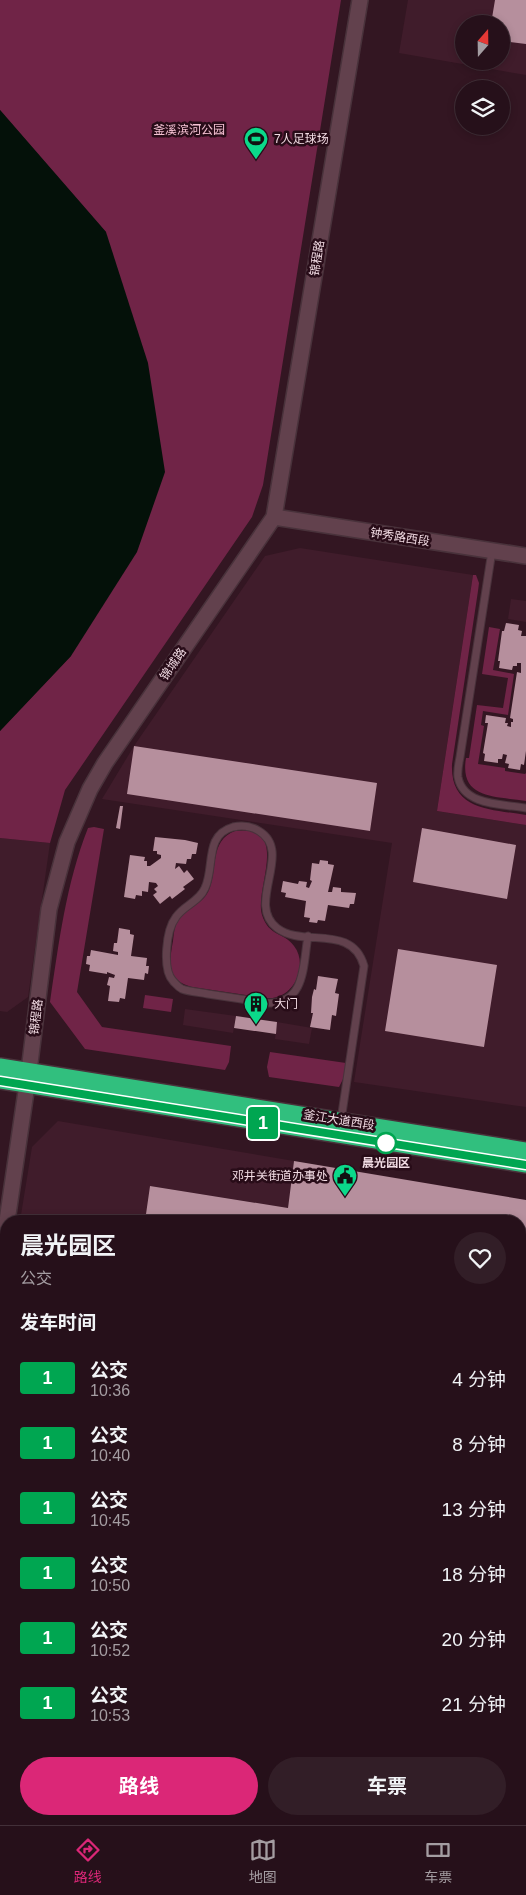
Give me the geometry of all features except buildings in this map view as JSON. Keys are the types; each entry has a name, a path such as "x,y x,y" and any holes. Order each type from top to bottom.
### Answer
{"highway":[{"name":"釜江大道西段","path":"0,1066 526,1150"},
{"name":"釜江大道西段","path":"0,1081 526,1165"}],"street":[{"name":"锦程路","path":"274,517 360,0"},
{"name":"钟秀路西段","path":"274,517 526,556"},
{"name":"锦城路","path":"78,815 105,763 274,517"},
{"name":"锦程路","path":"7,1215 30,1070 49,909 67,842 78,815"}],"lane":[{"path":"492,551 458,777 464,790 474,798 526,808"},
{"path":"308,936 298,989 281,1002 268,1003 182,989 170,977 166,966 173,922 178,914 202,895 206,885 214,844 221,834 232,828 244,826 254,828 262,833 270,844 272,855 265,904 271,922 284,932 340,941 350,945 359,953 364,966 341,1120"}],"shaded area":[{"path":"408,0 526,0 526,75 497,70 510,70 510,15 455,15 455,63 399,53"},
{"path":"0,110 106,232 148,363 165,472 137,552 71,656 0,731"},
{"path":"300,548 473,575 437,811 526,825 526,1107 354,1082 392,843 102,799 134,746 265,556"},
{"path":"511,599 526,601 526,622 508,619"},
{"path":"0,838 50,843 28,997 7,1012 0,1011"},
{"path":"185,1009 236,1016 233,1033 183,1025"},
{"path":"277,1022 312,1028 309,1044 275,1039"},
{"path":"58,1121 294,1161 288,1208 150,1186 146,1215 21,1215 32,1147"}],"green space":[{"name":"釜溪滨河公园","path":"0,0 341,0 263,485 252,517 65,790 50,843 0,838 0,731 71,656 106,232 0,110"},
{"path":"473,575 476,575 479,583 452,764 453,779 458,791 465,799 487,809 526,815 526,825 437,811"},
{"path":"489,627 500,629 493,670 514,674 508,715 483,711 481,725 484,726 478,764 505,768 505,771 526,773 526,801 482,793 474,789 468,782 465,772 477,705 503,708 508,678 482,674"},
{"path":"88,828 104,829 77,992 102,1027 231,1046 229,1062 225,1070 85,1049 50,1002 64,914 74,870"},
{"path":"235,831 252,832 262,838 266,848 267,861 261,904 262,915 269,927 286,938 294,946 298,954 300,962 296,980 285,993 277,997 267,998 192,987 178,980 171,970 170,963 174,930 177,922 182,915 206,895 212,882 216,856 221,841"},
{"path":"145,995 173,999 171,1012 143,1008"},
{"path":"270,1052 346,1063 344,1077 339,1087 269,1077 267,1067"}],"bus line":[{"name":"1","path":"0,1081 526,1165"}],"place":[{"name":"7人足球场","path":"256,160"},
{"name":"大门","path":"256,1025"},
{"name":"晨光园区","path":"386,1143"},
{"name":"邓井关街道办事处","path":"345,1197"}]}
